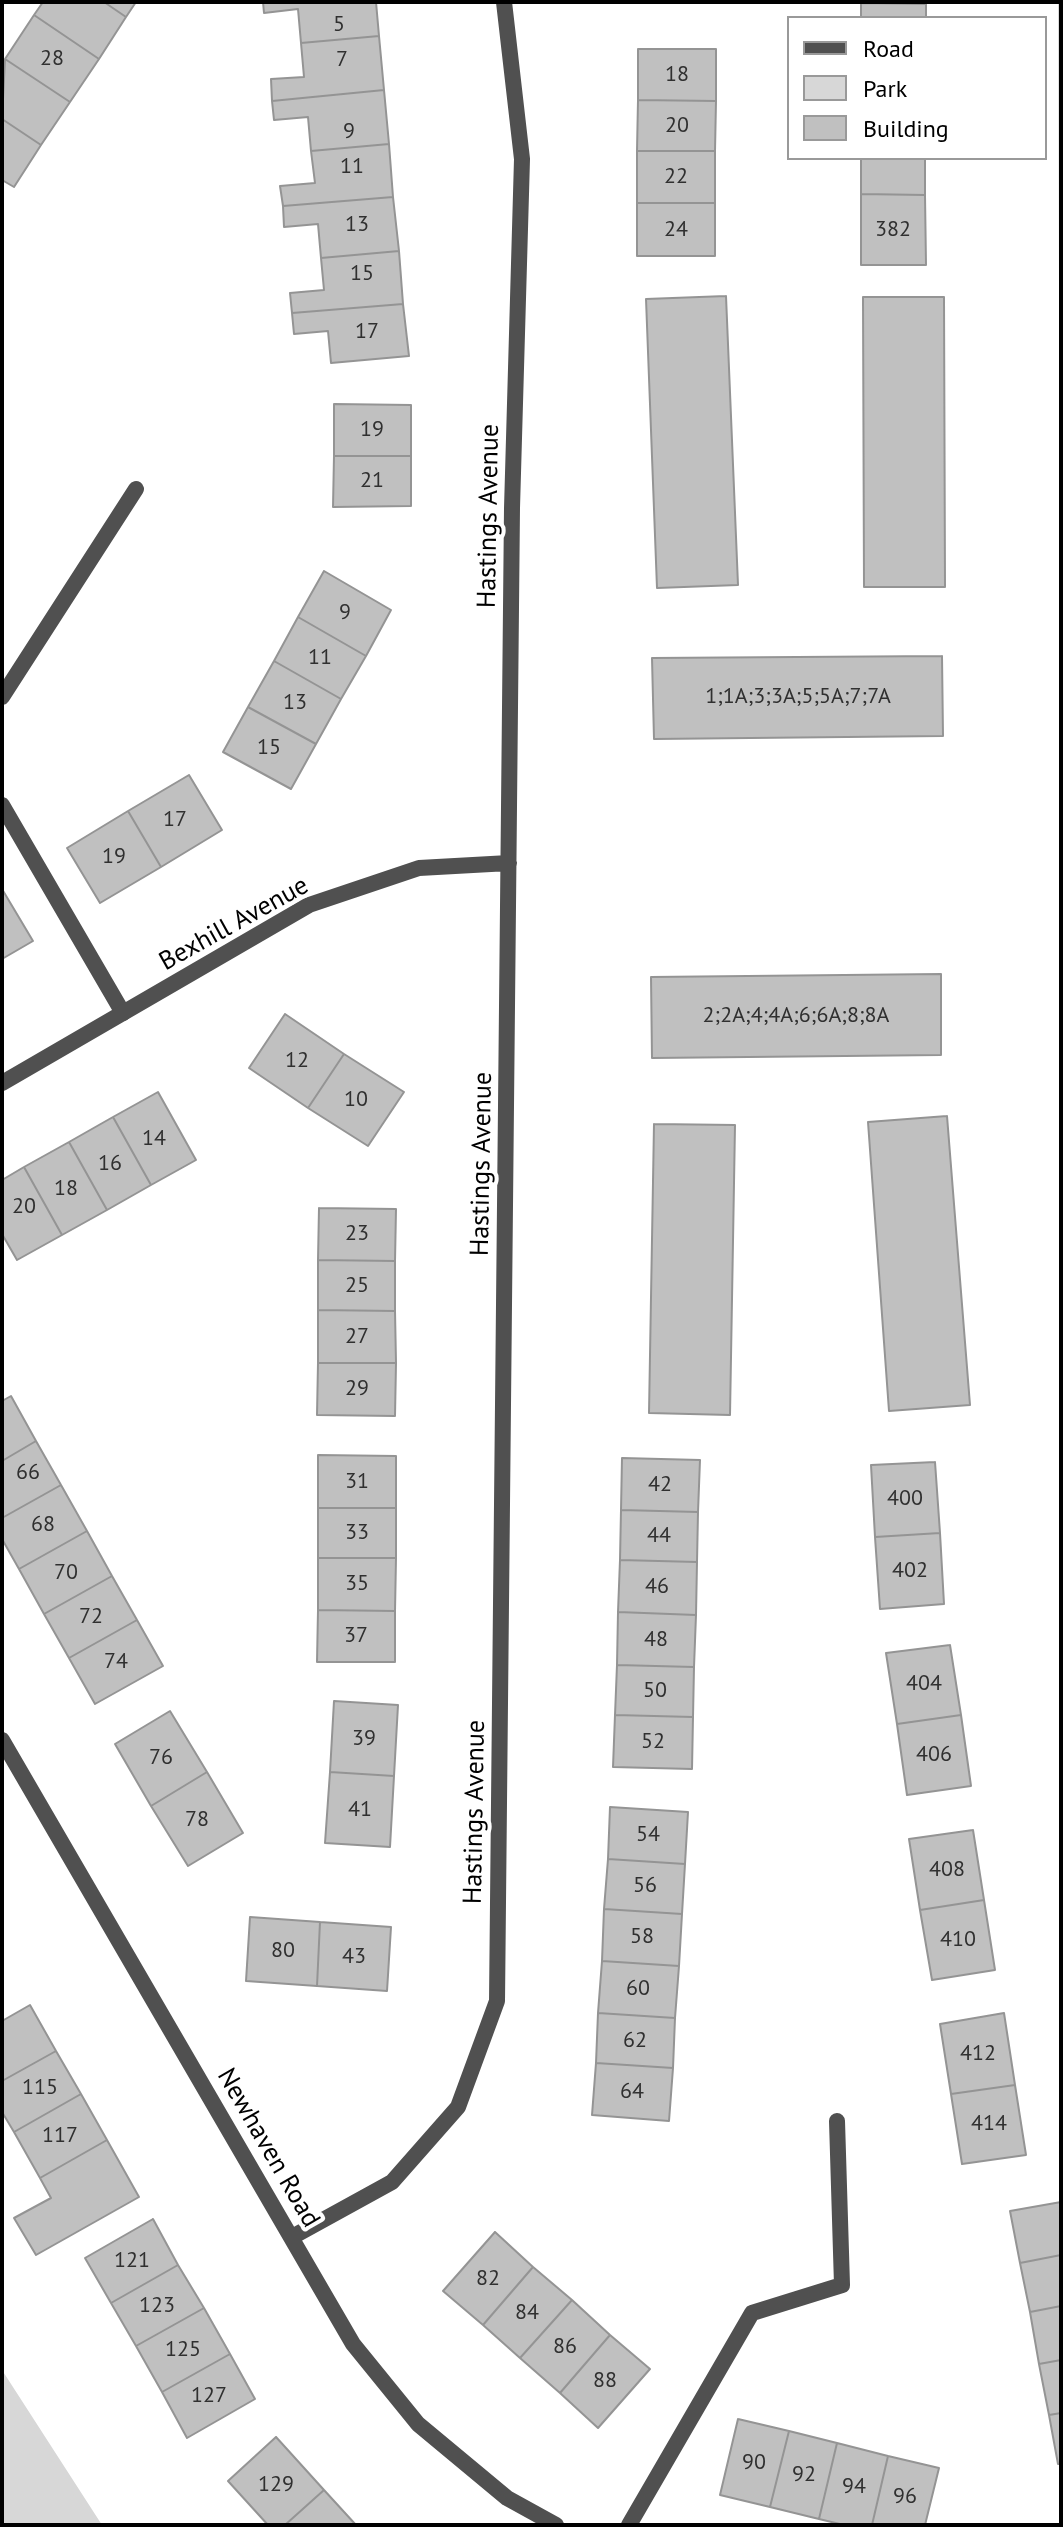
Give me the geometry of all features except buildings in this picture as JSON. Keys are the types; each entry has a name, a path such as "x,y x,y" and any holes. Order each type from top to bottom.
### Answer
{"street":[{"name":"Hastings Avenue","path":"292,2237 392,2182 449,2118 458,2107 497,2001 512,508 522,159 504,2"},
{"path":"2,697 136,489"},
{"path":"2,805 123,1013"},
{"name":"Bexhill Avenue","path":"2,1083 309,905 419,868 509,863"},
{"name":"Newhaven Road","path":"2,1740 353,2344 418,2424 507,2498 556,2525"},
{"path":"629,2525 752,2313 842,2285 837,2121"}],"green space":[{"path":"1058,2 1061,2 1061,287 1059,287"},
{"path":"2,2370 102,2525 2,2525"}]}
